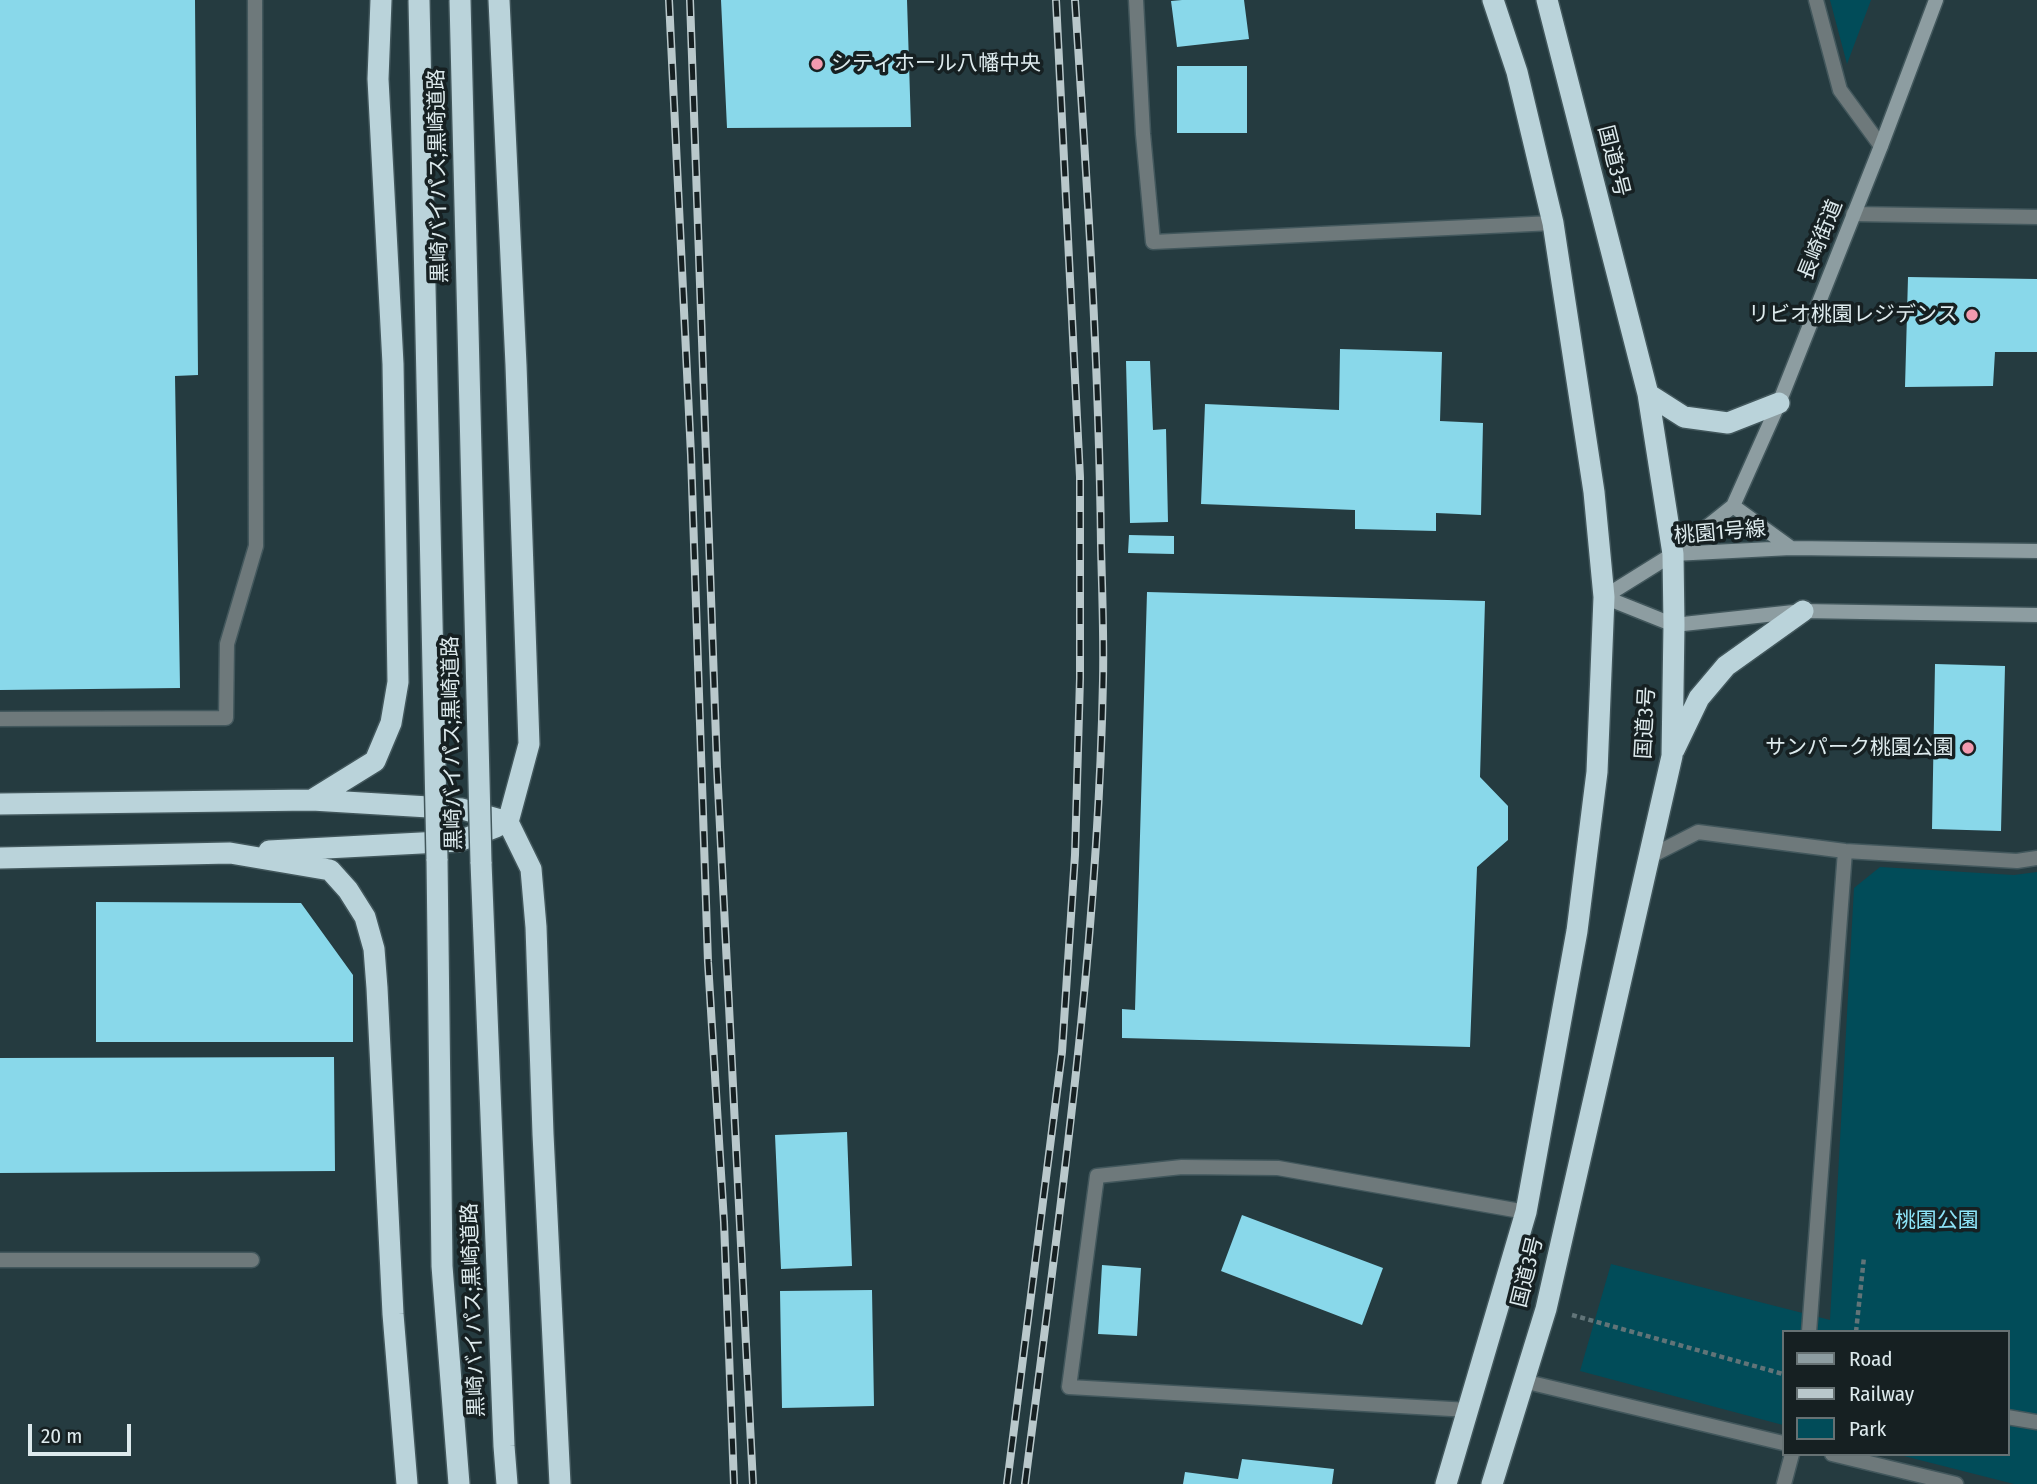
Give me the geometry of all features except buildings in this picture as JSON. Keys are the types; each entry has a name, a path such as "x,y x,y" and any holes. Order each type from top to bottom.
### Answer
{"highway":[{"path":"312,800 374,761 391,723 398,682 394,364 378,79 381,0"},
{"name":"黒崎バイパス;黒崎道路","path":"419,0 437,859 442,1266 459,1484"},
{"name":"黒崎バイパス;黒崎道路","path":"460,0 481,862 507,1484"},
{"path":"499,0 516,365 529,744 508,822 531,869 536,927 560,1484"},
{"name":"国道3号","path":"1446,1484 1526,1212 1577,931 1597,772 1604,597 1594,492 1553,223 1517,72 1493,0"},
{"name":"国道3号","path":"1492,1484 1546,1309 1672,756 1673,554 1648,394 1547,0"},
{"path":"1648,394 1684,417 1728,423 1779,403"},
{"path":"1672,756 1699,698 1726,666 1802,611"},
{"path":"0,804 312,800 462,809 508,822"},
{"path":"0,858 230,853 459,841 508,822"},
{"path":"230,853 330,870 348,890 365,917 374,949 393,1314 407,1484"}],"street":[{"path":"0,719 226,718 227,644 256,546 254,0"},
{"path":"1136,0 1143,134 1153,242 1553,223"},
{"path":"1816,0 1840,90 1881,146"},
{"name":"長崎街道","path":"1673,554 1733,506 1779,403 1936,0"},
{"path":"1853,214 2037,217"},
{"path":"1733,506 1790,548"},
{"name":"桃園1号線","path":"1604,597 1673,554 1790,548 2037,551"},
{"path":"1604,597 1674,625 1802,611 2037,615"},
{"path":"1647,858 1698,832 1845,851 2017,861 2037,858"},
{"path":"1809,1330 1845,851"},
{"path":"1469,1410 1069,1387 1097,1176 1182,1167 1278,1168 1526,1212"},
{"path":"0,1260 252,1260"},
{"path":"1523,1381 1782,1443"},
{"path":"2009,1417 2037,1423"},
{"path":"1784,1484 1791,1456"},
{"path":"1840,1456 1956,1484"}],"path":[{"path":"1856,1330 1864,1256"},
{"path":"1546,1309 1782,1374"}],"green space":[{"path":"1830,0 1871,0 1847,64"},
{"name":"桃園公園","path":"1880,867 2014,875 2037,872 2037,1484 2014,1484 1904,1456 2009,1456 2009,1330 1782,1330 1782,1425 1580,1371 1611,1264 1830,1320 1854,888"}],"railway":[{"path":"669,0 691,455 708,962 724,1222 734,1484"},
{"path":"690,0 717,767 753,1484"},
{"path":"1007,1484 1062,1052 1075,855 1080,678 1080,477 1056,0"},
{"path":"1025,1484 1075,1083 1100,781 1103,646 1098,409 1075,0"}],"place":[{"name":"シティホール八幡中央","path":"817,64"},
{"name":"リビオ桃園レジデンス","path":"1972,315"},
{"name":"サンパーク桃園公園","path":"1968,748"}]}
